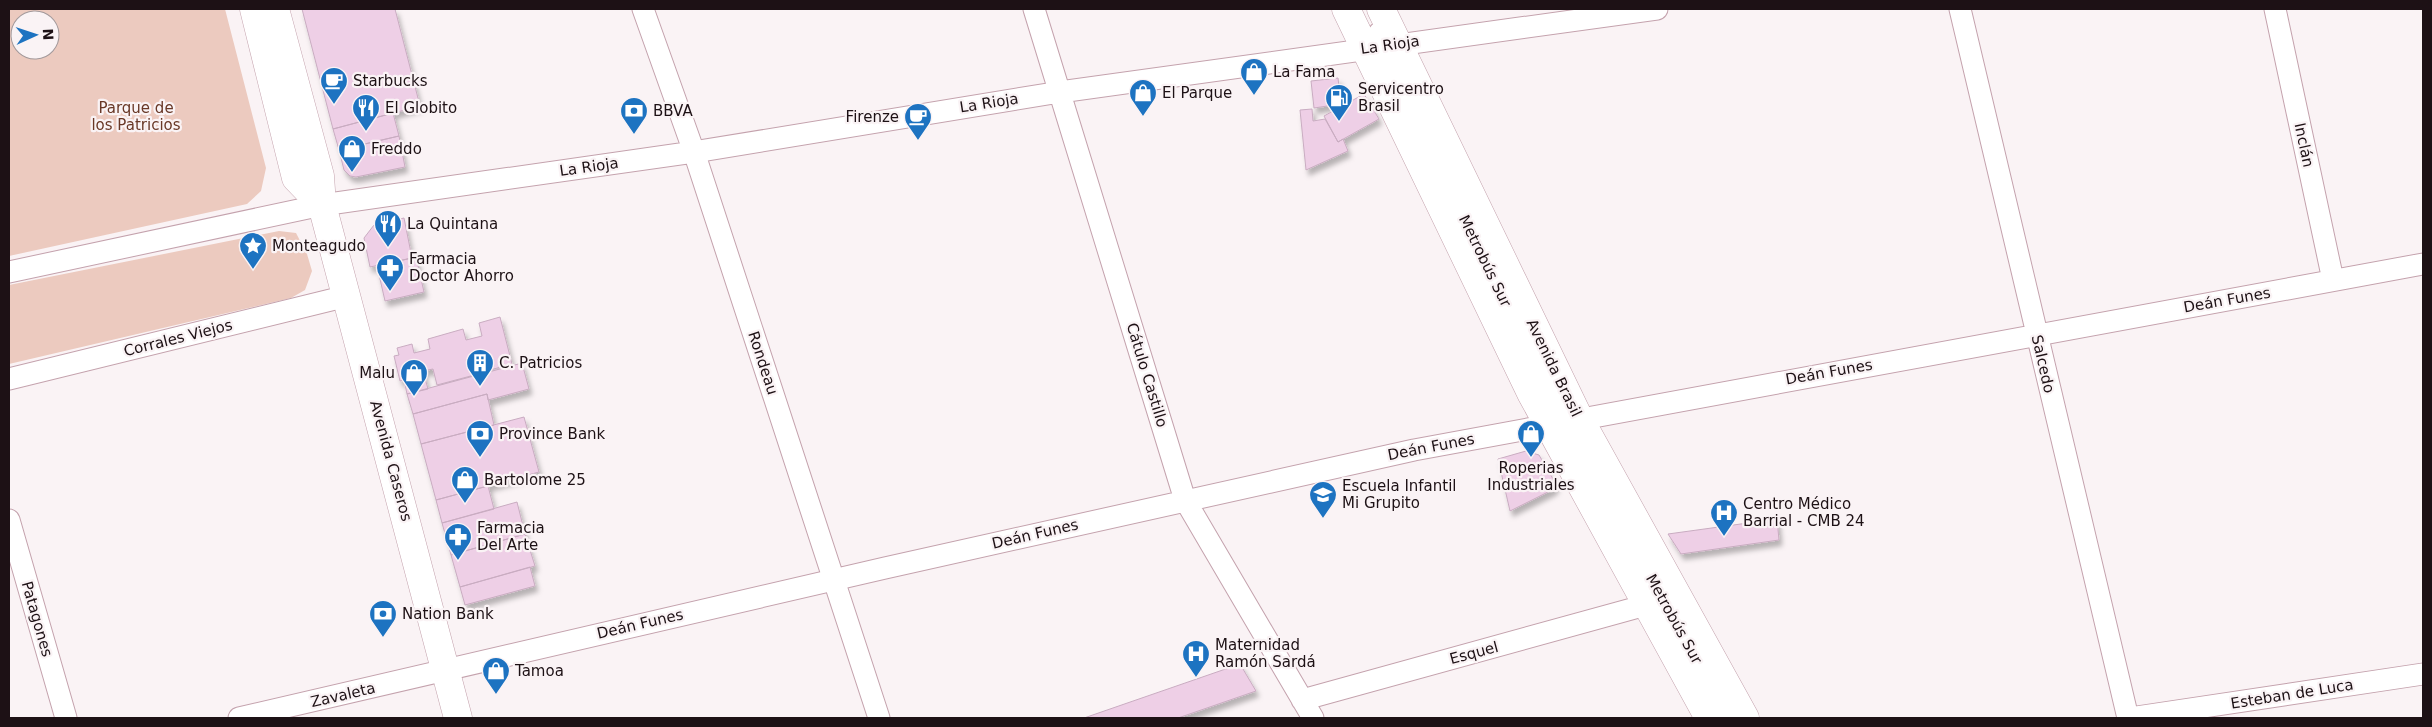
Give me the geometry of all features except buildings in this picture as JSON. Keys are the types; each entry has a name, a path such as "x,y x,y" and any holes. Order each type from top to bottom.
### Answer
{"main road":[{"name":"Avenida Caseros","path":"254,9 296,178 322,205"},
{"name":"Avenida Caseros","path":"275,9 320,176 322,205 458,718"},
{"name":"Avenida Brasil","path":"1346,9 1381,46 1564,421 1646,605 1709,718"},
{"name":"Avenida Brasil","path":"1381,9 1381,46"},
{"name":"Avenida Brasil","path":"1564,421 1745,718"}],"street":[{"name":"Rondeau","path":"643,9 694,152 878,718"},
{"name":"Cátulo Castillo","path":"1034,9 1185,500 1313,718"},
{"path":"1369,9 1381,46"},
{"name":"La Rioja","path":"322,205 694,152 1060,92 1657,9"},
{"name":"Salcedo","path":"1960,9 2129,718"},
{"name":"Inclán","path":"2275,9 2333,280"},
{"path":"9,272 322,205"},
{"name":"Deán Funes","path":"447,671 834,580 1414,450 2423,264"},
{"name":"Corrales Viejos","path":"9,379 347,296"},
{"name":"Metrobús Sur","path":"1564,421 1728,718"},
{"name":"Patagones","path":"9,520 66,718"},
{"name":"Esquel","path":"1302,700 1646,605"},
{"name":"Zavaleta","path":"239,718 447,671"},
{"name":"Esteban de Luca","path":"2129,718 2423,674"}],"green space":[{"name":"Parque de los Patricios","path":"9,9 225,9 266,168 261,191 247,204 9,256"},
{"path":"279,231 296,233 307,254 312,271 305,290 291,298 9,364 9,285"}],"place":[{"name":"La Fama","path":"1254,96"},
{"name":"Starbucks","path":"334,105"},
{"name":"El Parque","path":"1143,117"},
{"name":"Servicentro Brasil","path":"1339,122"},
{"name":"El Globito","path":"366,132"},
{"name":"BBVA","path":"634,135"},
{"name":"Firenze","path":"918,141"},
{"name":"Freddo","path":"352,173"},
{"name":"La Quintana","path":"388,248"},
{"name":"Monteagudo","path":"253,270"},
{"name":"Farmacia Doctor Ahorro","path":"390,292"},
{"name":"C. Patricios","path":"480,387"},
{"name":"Malu","path":"414,397"},
{"name":"Province Bank","path":"480,458"},
{"name":"Roperias Industriales","path":"1531,458"},
{"name":"Bartolome 25","path":"465,504"},
{"name":"Escuela Infantil Mi Grupito","path":"1323,519"},
{"name":"Centro Médico Barrial - CMB 24","path":"1724,537"},
{"name":"Farmacia Del Arte","path":"458,561"},
{"name":"Nation Bank","path":"383,638"},
{"name":"Maternidad Ramón Sardá","path":"1196,678"},
{"name":"Tamoa","path":"496,695"}]}
